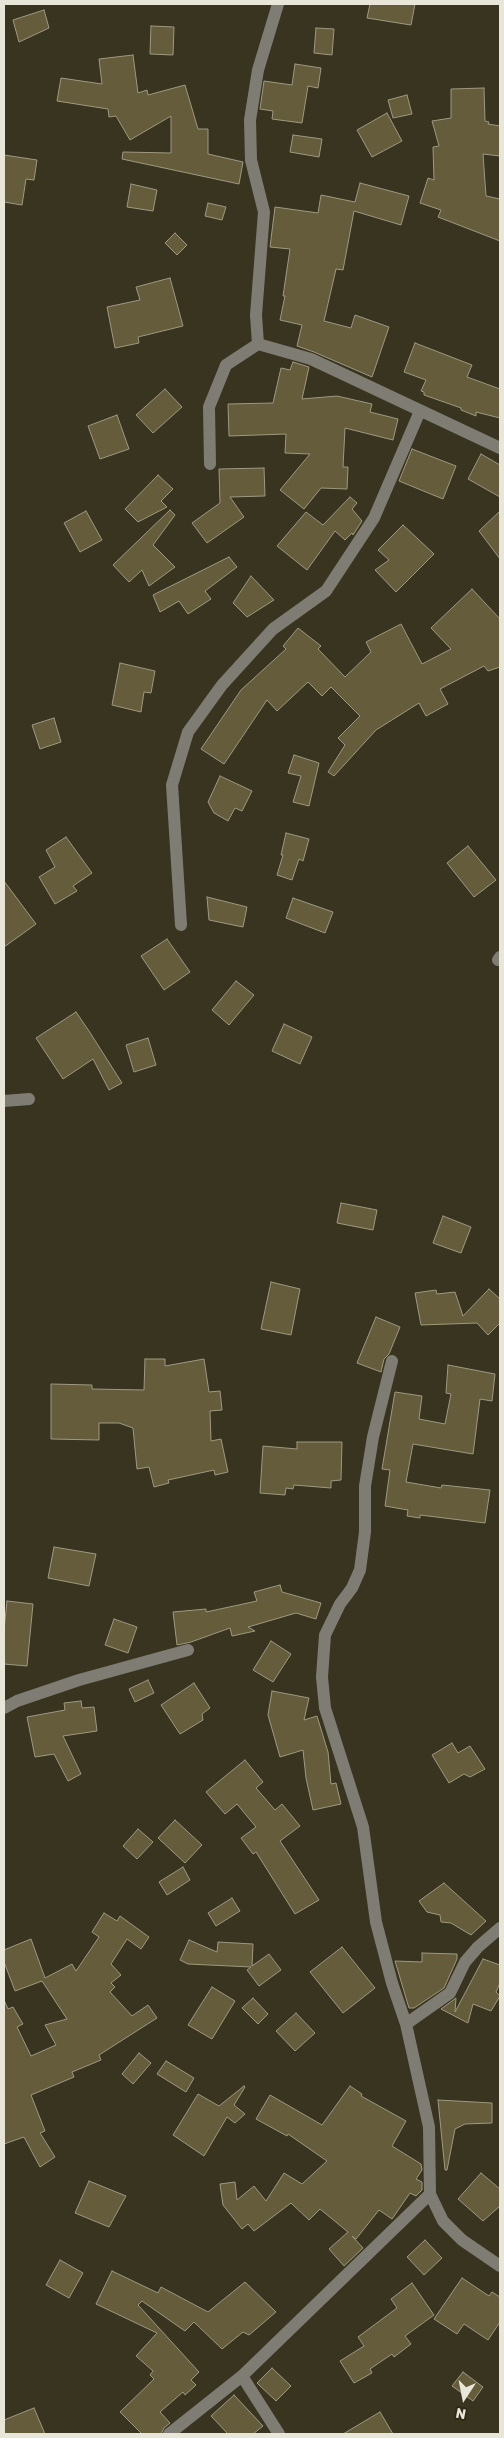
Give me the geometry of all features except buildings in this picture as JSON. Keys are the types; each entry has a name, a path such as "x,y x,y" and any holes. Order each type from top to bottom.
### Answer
{"street":[{"path":"258,344 256,315 264,212 251,160 250,120 258,70 278,4"},
{"path":"210,464 209,407 226,365 258,344 311,359 500,448"},
{"path":"181,925 172,785 188,732 222,685 273,629 326,591 374,518 420,411"},
{"path":"4,1102 28,1099"},
{"path":"392,1361 373,1437 365,1486 365,1532 360,1570 352,1588 340,1604 325,1634 322,1677 325,1708 363,1827 376,1922 392,1983 406,2024 429,2127 430,2194 443,2222 462,2240 500,2266"},
{"path":"4,1708 17,1701 79,1680 188,1650"},
{"path":"406,2024 450,1993 465,1962 478,1947 500,1928"},
{"path":"170,2434 242,2376 430,2194"},
{"path":"242,2376 279,2434"}]}
